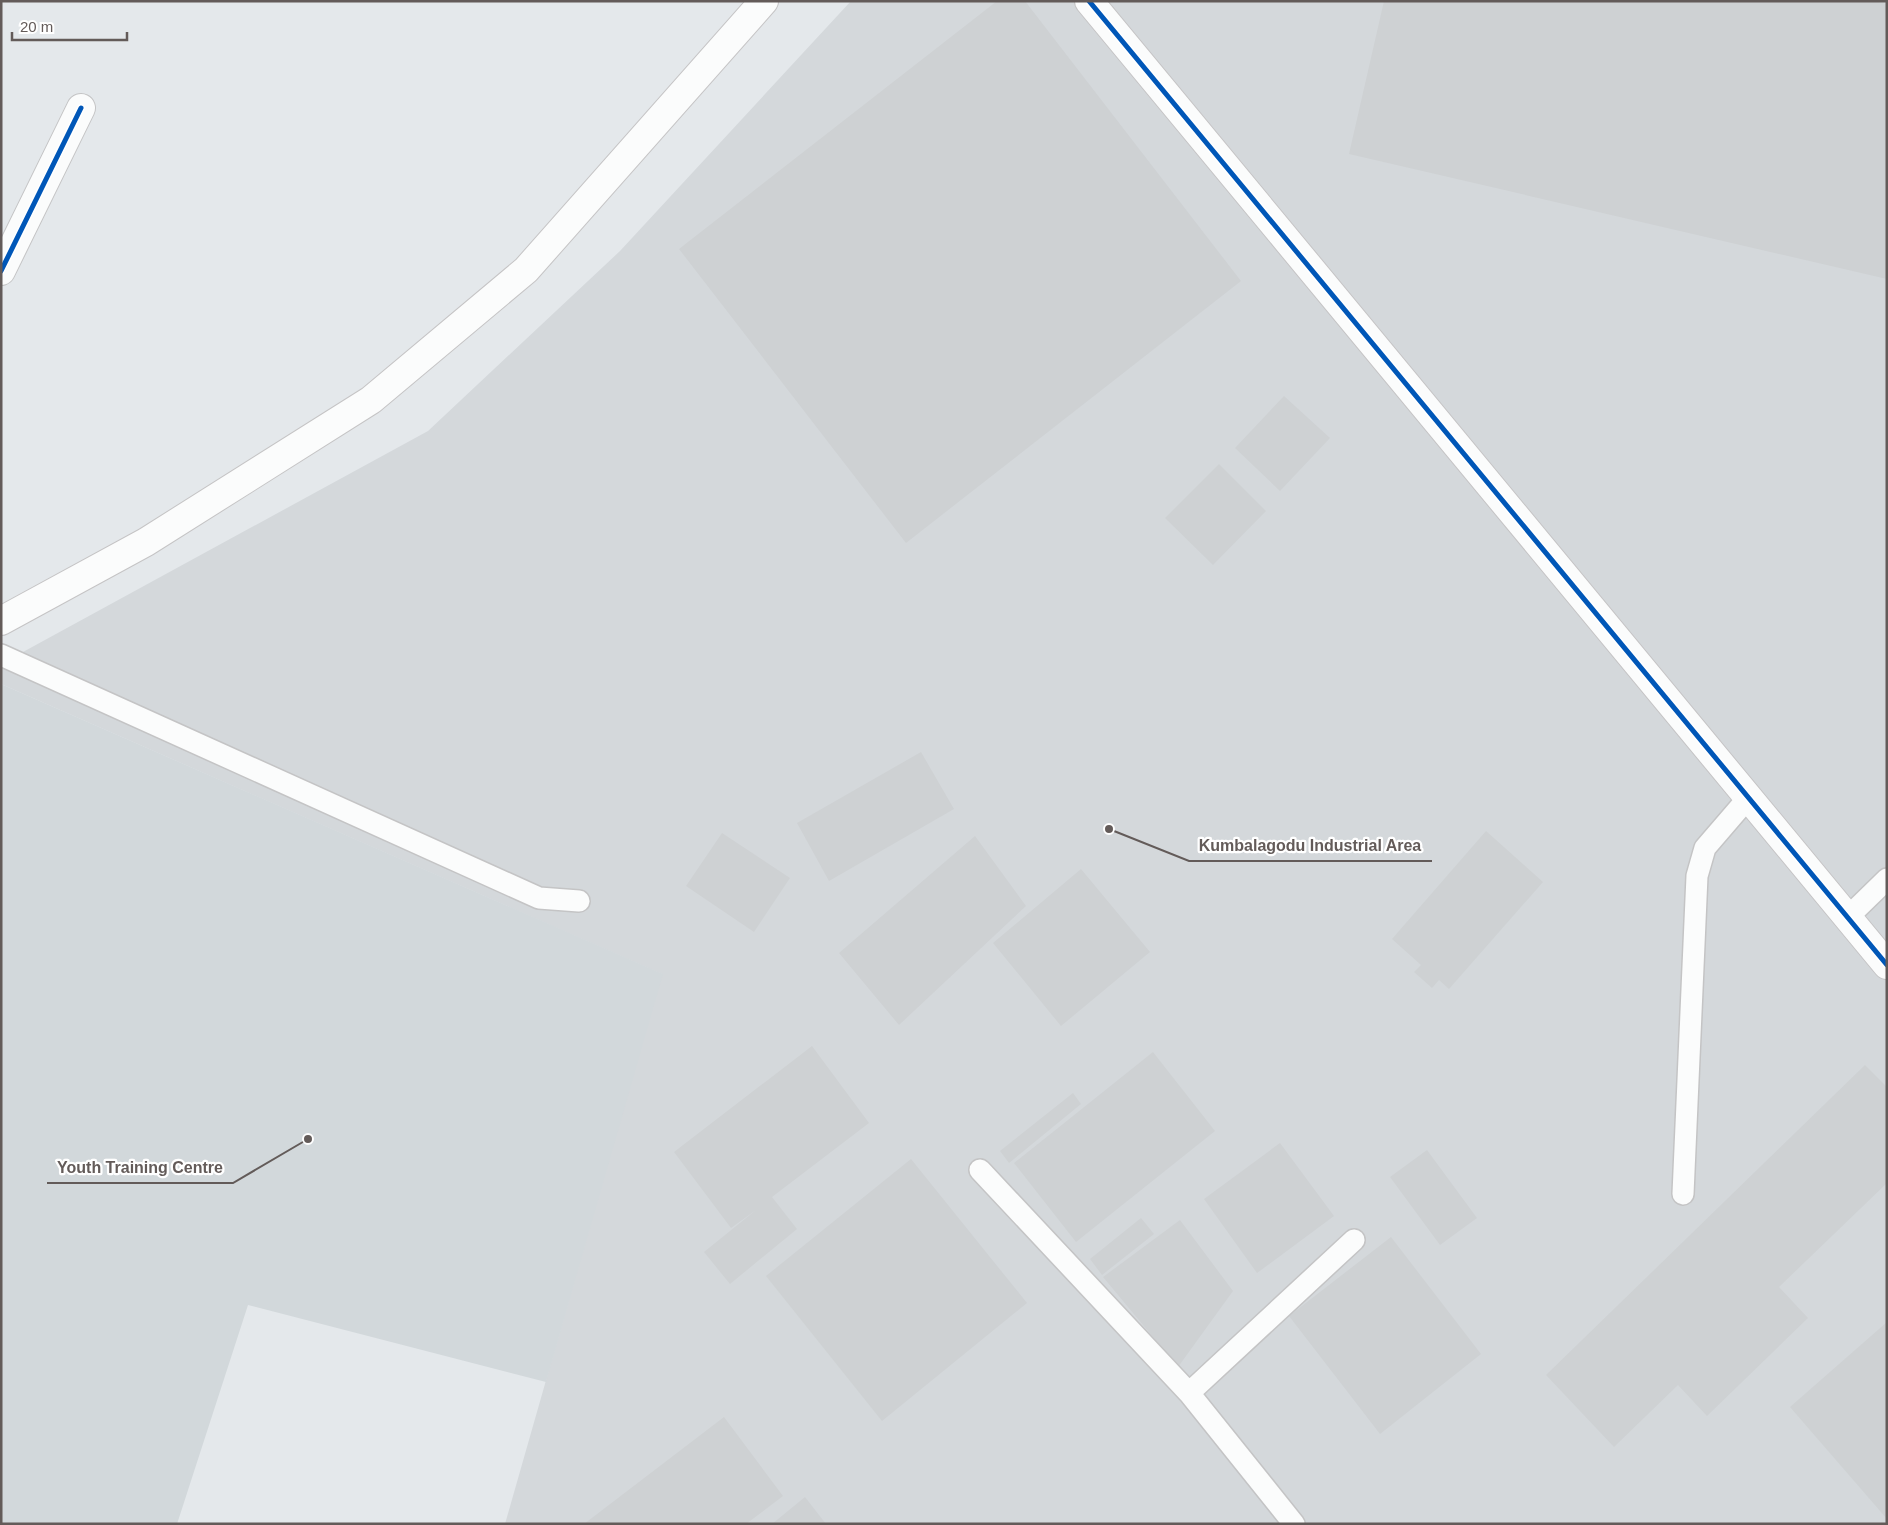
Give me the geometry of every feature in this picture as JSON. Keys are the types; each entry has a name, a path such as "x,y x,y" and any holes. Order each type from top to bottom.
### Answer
{"street":[{"path":"1,621 146,542 371,400 526,270 764,1"},
{"path":"1089,1 1887,966"},
{"path":"1,271 81,108"}],"lane":[{"path":"1,655 539,898 579,901"},
{"path":"1683,1194 1697,876 1705,848 1748,798"},
{"path":"1847,918 1887,879"},
{"path":"980,1170 1189,1393 1294,1524"},
{"path":"1189,1393 1354,1240"}],"shaded area":[{"path":"851,1 1887,1 1887,1524 505,1524 662,974 1,684 1,664 428,431 620,251"},
{"path":"1,684 663,974 546,1382 248,1305 177,1524 1,1524"}],"building":[{"path":"997,1 1025,1 1241,281 906,543 679,249"},
{"path":"1384,1 1874,1 1887,4 1887,279 1349,154"},
{"path":"1284,396 1330,438 1280,491 1235,448"},
{"path":"1219,464 1266,511 1213,565 1165,518"},
{"path":"921,752 954,809 829,881 797,823"},
{"path":"1486,831 1543,882 1449,989 1439,980 1432,988 1414,972 1421,965 1392,939"},
{"path":"722,833 790,878 754,932 686,886"},
{"path":"975,836 1026,906 899,1025 839,953"},
{"path":"1081,869 1150,952 1061,1026 993,943"},
{"path":"812,1046 869,1123 772,1197 797,1229 730,1284 704,1252 756,1210 731,1228 674,1152"},
{"path":"1153,1052 1215,1131 1076,1242 1014,1163"},
{"path":"1865,1065 1887,1087 1887,1183 1779,1287 1808,1318 1707,1416 1678,1385 1614,1447 1546,1375"},
{"path":"1073,1093 1081,1104 1009,1163 1000,1151"},
{"path":"1280,1143 1334,1216 1257,1273 1204,1199"},
{"path":"1427,1150 1477,1218 1440,1245 1390,1177"},
{"path":"911,1159 1027,1303 882,1421 766,1276"},
{"path":"1141,1218 1154,1234 1102,1275 1090,1259"},
{"path":"1180,1220 1233,1291 1178,1367 1103,1277"},
{"path":"1391,1237 1481,1354 1380,1434 1289,1316"},
{"path":"1887,1322 1887,1519 1790,1407"},
{"path":"724,1417 783,1496 746,1524 584,1524"},
{"path":"805,1497 826,1524 772,1524"}],"cycle path":[{"path":"1089,1 1887,965"},
{"path":"1,271 81,108"}],"place":[{"name":"Kumbalagodu Industrial Area","path":"1109,829"},
{"name":"Youth Training Centre","path":"308,1139"}]}
